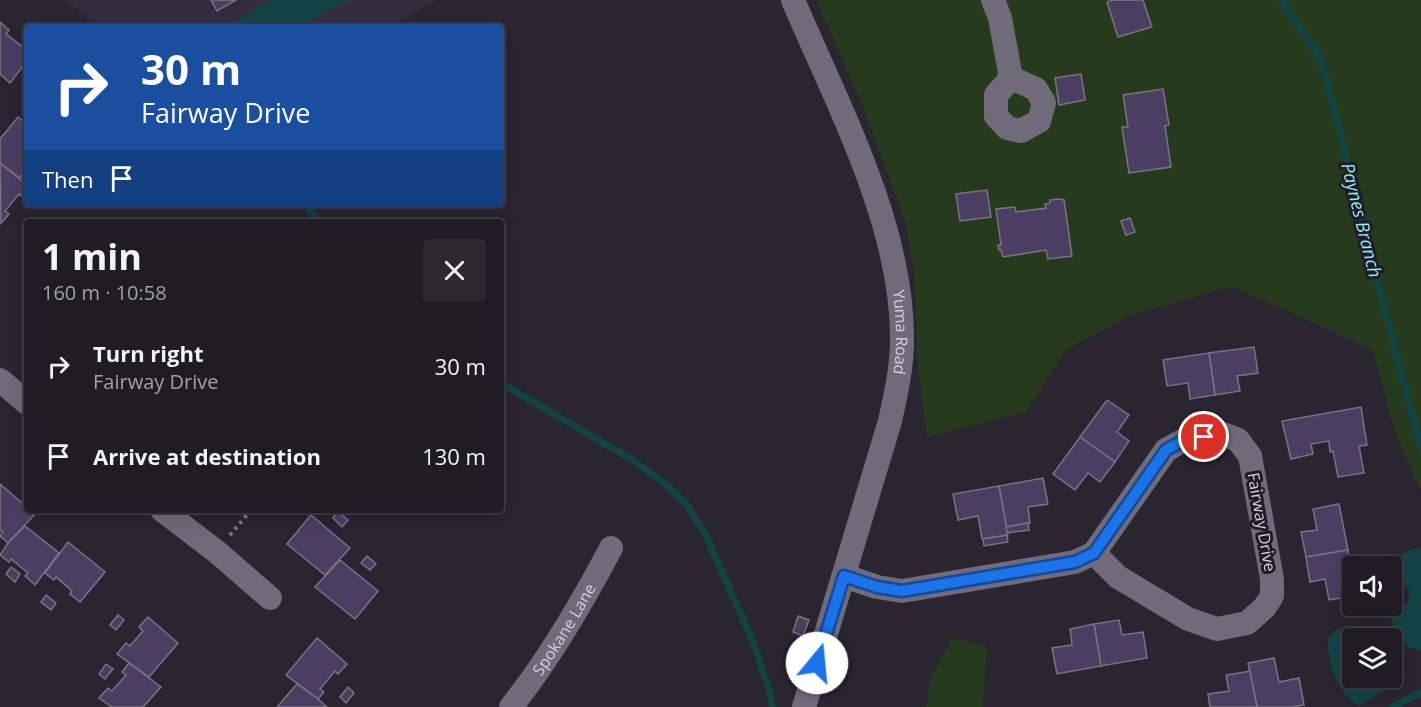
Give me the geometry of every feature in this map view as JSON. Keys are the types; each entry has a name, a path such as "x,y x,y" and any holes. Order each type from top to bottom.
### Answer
{"street":[{"name":"Yuma Road","path":"793,0 835,95 873,193 890,246 896,273 902,340 899,376 890,421 804,707"},
{"path":"993,0 1000,18 1011,78"},
{"path":"0,380 24,400"},
{"name":"Fairway Drive","path":"1223,434 1238,440 1250,456 1272,579 1272,596 1264,608 1246,623 1217,629 1188,619 1118,577 1094,553 1166,450 1184,440 1223,434"},
{"path":"166,513 217,552 270,598"},
{"name":"Spokane Lane","path":"511,707 584,599 611,548"},
{"path":"844,576 877,587 902,591 1075,562 1094,553"}],"path":[{"path":"217,552 249,513"}],"shaded area":[{"path":"65,0 438,0 396,24 94,24"},
{"path":"272,0 350,0 303,24 231,24"},
{"path":"816,0 1421,0 1421,492 1395,433 1373,350 1232,286 1129,316 1067,349 1026,412 927,437 918,369 915,279 905,220 860,100"},
{"path":"1421,548 1421,650 1409,648 1402,638 1402,628 1395,628 1392,623 1391,616 1402,616 1402,606 1408,603 1409,592 1402,579 1402,556 1411,550"},
{"path":"1345,627 1363,628 1342,628 1342,688 1390,688 1359,706 1344,693 1332,669 1327,640 1335,630"},
{"path":"952,638 987,646 983,707 926,707 930,679"}],"building":[{"path":"211,0 236,0 217,11"},
{"path":"1143,0 1152,27 1118,37 1107,2"},
{"path":"0,22 9,30 6,34 24,46 24,65 10,83 0,74"},
{"path":"1081,74 1085,100 1059,105 1055,78"},
{"path":"1163,89 1169,125 1165,126 1171,167 1129,173 1122,127 1128,127 1123,95"},
{"path":"18,117 24,122 24,173 20,178 0,163 0,139"},
{"path":"0,163 24,183 24,196 19,194 5,211 9,214 1,223"},
{"path":"987,190 991,217 960,221 956,194"},
{"path":"1050,200 1064,200 1072,256 1048,259 1046,250 1003,257 998,245 1001,245 996,209 1015,207 1016,212 1046,208 1045,204 1050,203"},
{"path":"1130,218 1135,232 1126,235 1121,221"},
{"path":"1254,347 1258,373 1237,376 1240,391 1215,395 1209,353"},
{"path":"1209,353 1215,395 1190,399 1188,383 1167,386 1163,360"},
{"path":"1107,400 1129,415 1117,432 1129,441 1115,462 1080,437"},
{"path":"1361,407 1367,445 1359,446 1364,473 1338,477 1329,441 1311,444 1313,454 1291,459 1282,421"},
{"path":"1080,437 1115,462 1100,482 1088,473 1075,490 1053,474"},
{"path":"1043,478 1048,504 1028,507 1030,523 1006,527 999,486"},
{"path":"0,484 24,504 24,513 35,514 8,543 0,536 3,532 0,530"},
{"path":"999,486 1008,535 982,539 978,516 958,520 953,494"},
{"path":"1339,504 1348,550 1306,557 1301,532 1317,530 1313,509"},
{"path":"339,513 348,520 342,527 333,518"},
{"path":"311,515 350,548 325,575 287,544"},
{"path":"1028,523 1029,530 1007,533 1006,527"},
{"path":"25,526 59,553 35,585 25,576 28,573 11,559 9,562 0,555"},
{"path":"1007,535 1008,542 984,546 983,539"},
{"path":"68,542 105,572 80,602 70,594 72,591 56,577 54,580 45,573"},
{"path":"1348,550 1349,556 1342,556 1342,598 1329,600 1325,579 1310,582 1306,557"},
{"path":"367,556 376,564 370,570 361,563"},
{"path":"340,560 378,591 355,619 315,587"},
{"path":"11,567 20,574 15,582 6,574"},
{"path":"46,595 56,603 51,610 41,602"},
{"path":"118,615 124,620 116,630 110,625"},
{"path":"798,616 809,620 803,636 793,632"},
{"path":"148,617 178,643 149,677 117,654 126,643 130,646 143,631 139,627"},
{"path":"1119,620 1122,635 1143,632 1147,658 1101,666 1094,624"},
{"path":"1094,624 1101,666 1057,674 1052,648 1072,645 1070,629"},
{"path":"317,638 347,664 338,674 335,671 320,689 324,692 318,699 286,675"},
{"path":"1274,658 1279,682 1299,678 1304,705 1257,707 1248,663"},
{"path":"129,663 161,687 143,707 112,707 99,698 108,688 112,691 126,675 122,672"},
{"path":"106,664 113,669 105,679 99,674"},
{"path":"1250,671 1257,707 1210,707 1208,694 1229,691 1226,675"},
{"path":"297,684 318,699 327,707 277,707"},
{"path":"348,687 354,693 346,703 340,697"}],"waterway":[{"name":"Paynes Branch","path":"1281,0 1321,60 1421,450"},
{"path":"308,207 316,219"},
{"path":"504,385 634,461 668,486 687,505 705,534 754,644 771,696 772,707"},
{"path":"1393,707 1421,692"}],"route":[{"path":"817,663 844,576 877,587 902,591 1075,562 1094,553 1166,450 1184,440 1204,437"}]}
